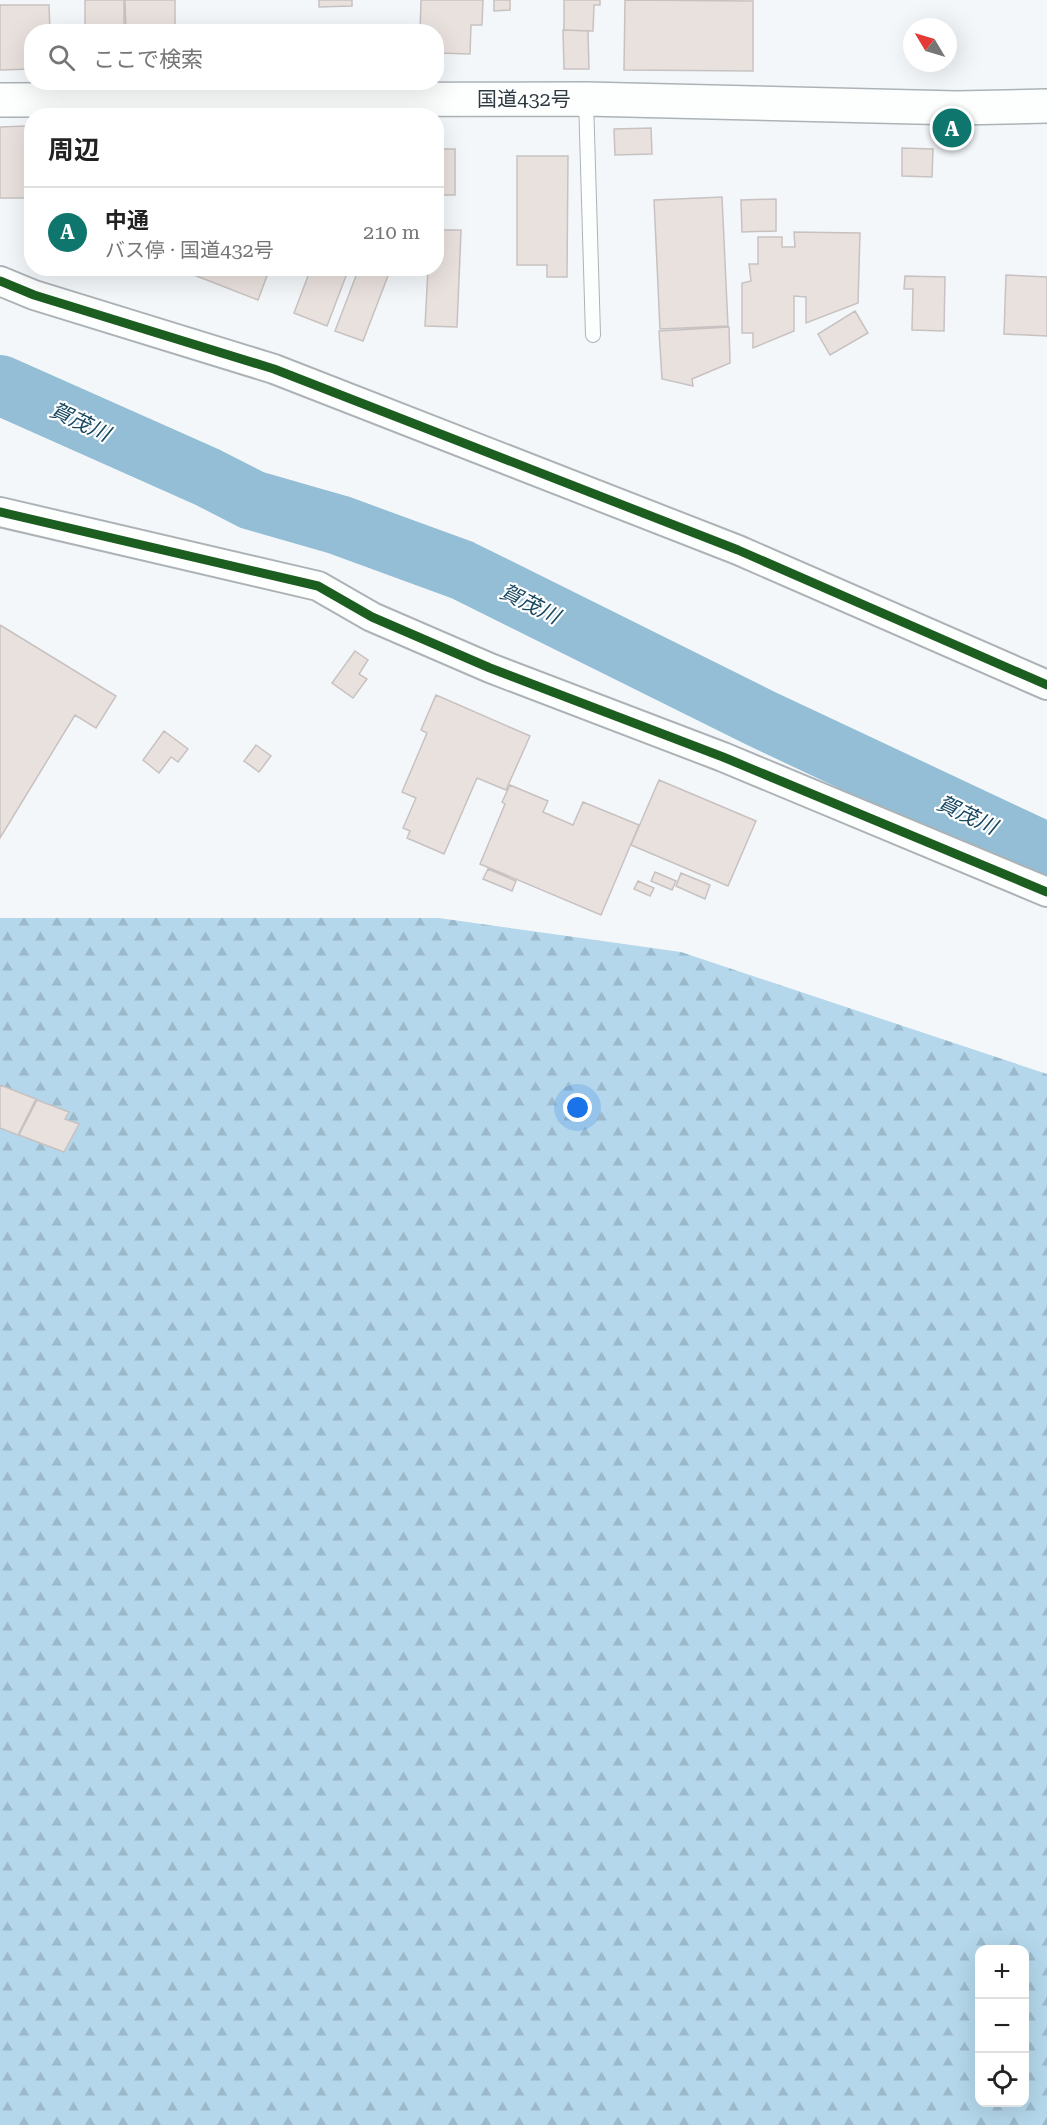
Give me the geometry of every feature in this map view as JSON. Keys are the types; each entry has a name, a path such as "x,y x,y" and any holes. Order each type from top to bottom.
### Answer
{"highway":[{"name":"国道432号","path":"0,100 586,99 957,108 1047,106"}],"street":[{"path":"0,280 34,295 285,373 738,550 1047,685"},
{"path":"0,512 318,586 372,617 490,668 723,757 1047,892"}],"lane":[{"path":"586,99 593,335"}],"green space":[{"path":"0,918 439,918 681,952 1047,1074 1047,2125 0,2125"}],"building":[{"path":"85,0 124,0 124,24 85,24"},
{"path":"125,0 175,0 175,24 126,24"},
{"path":"319,0 352,0 352,6 319,7"},
{"path":"421,0 483,0 482,25 471,25 470,54 444,53 444,24 420,24"},
{"path":"494,0 510,0 510,10 494,11"},
{"path":"564,0 600,0 600,5 594,5 593,31 564,30"},
{"path":"625,0 753,1 753,71 624,70"},
{"path":"0,5 49,5 50,24 24,24 24,69 0,70"},
{"path":"563,30 588,31 589,69 564,69"},
{"path":"24,126 24,198 0,198 0,127"},
{"path":"651,128 652,154 615,155 614,129"},
{"path":"902,148 933,149 932,177 902,176"},
{"path":"444,149 455,149 455,195 444,195"},
{"path":"517,156 568,156 567,277 547,277 547,265 517,265"},
{"path":"722,197 728,326 660,329 654,200"},
{"path":"776,199 776,231 742,232 741,200"},
{"path":"444,230 461,230 457,327 425,326 428,276 444,276"},
{"path":"794,232 860,233 858,303 806,323 806,297 794,296 794,331 753,348 753,333 742,333 742,283 751,281 749,264 758,264 758,237 782,237 782,247 795,247"},
{"path":"1006,275 1047,277 1047,336 1004,334"},
{"path":"196,276 267,276 258,300"},
{"path":"308,276 346,276 327,326 294,313"},
{"path":"356,276 388,276 363,341 335,331"},
{"path":"905,276 945,277 944,331 912,330 913,289 904,289"},
{"path":"855,311 868,333 830,355 818,334"},
{"path":"729,327 730,363 692,379 693,386 662,379 659,331"},
{"path":"0,625 116,696 96,728 75,715 0,838"},
{"path":"355,651 368,660 359,674 367,679 353,698 332,683"},
{"path":"436,695 530,736 506,790 477,778 444,854 407,838 410,831 403,828 416,798 402,792 427,733 421,730"},
{"path":"164,731 188,749 178,762 171,757 159,773 143,760"},
{"path":"256,745 271,756 259,772 244,761"},
{"path":"659,780 756,821 728,886 631,845"},
{"path":"510,785 548,801 543,812 573,825 583,802 639,825 601,915 480,864 505,804 502,802"},
{"path":"488,869 516,881 512,891 483,879"},
{"path":"655,872 676,881 672,890 651,881"},
{"path":"681,873 710,885 705,899 676,886"},
{"path":"638,881 654,888 650,896 634,889"},
{"path":"0,1085 36,1099 18,1135 0,1128"},
{"path":"37,1100 69,1112 65,1119 79,1124 64,1152 19,1135"}],"waterway":[{"name":"賀茂川","path":"0,385 207,477 252,500 339,525 462,570 760,718 1047,853"}],"cycle path":[{"path":"0,281 34,295 274,369 738,550 1047,685"},
{"path":"0,512 318,586 372,617 490,668 723,757 1047,892"}],"place":[{"name":"中通","path":"952,128"}]}
